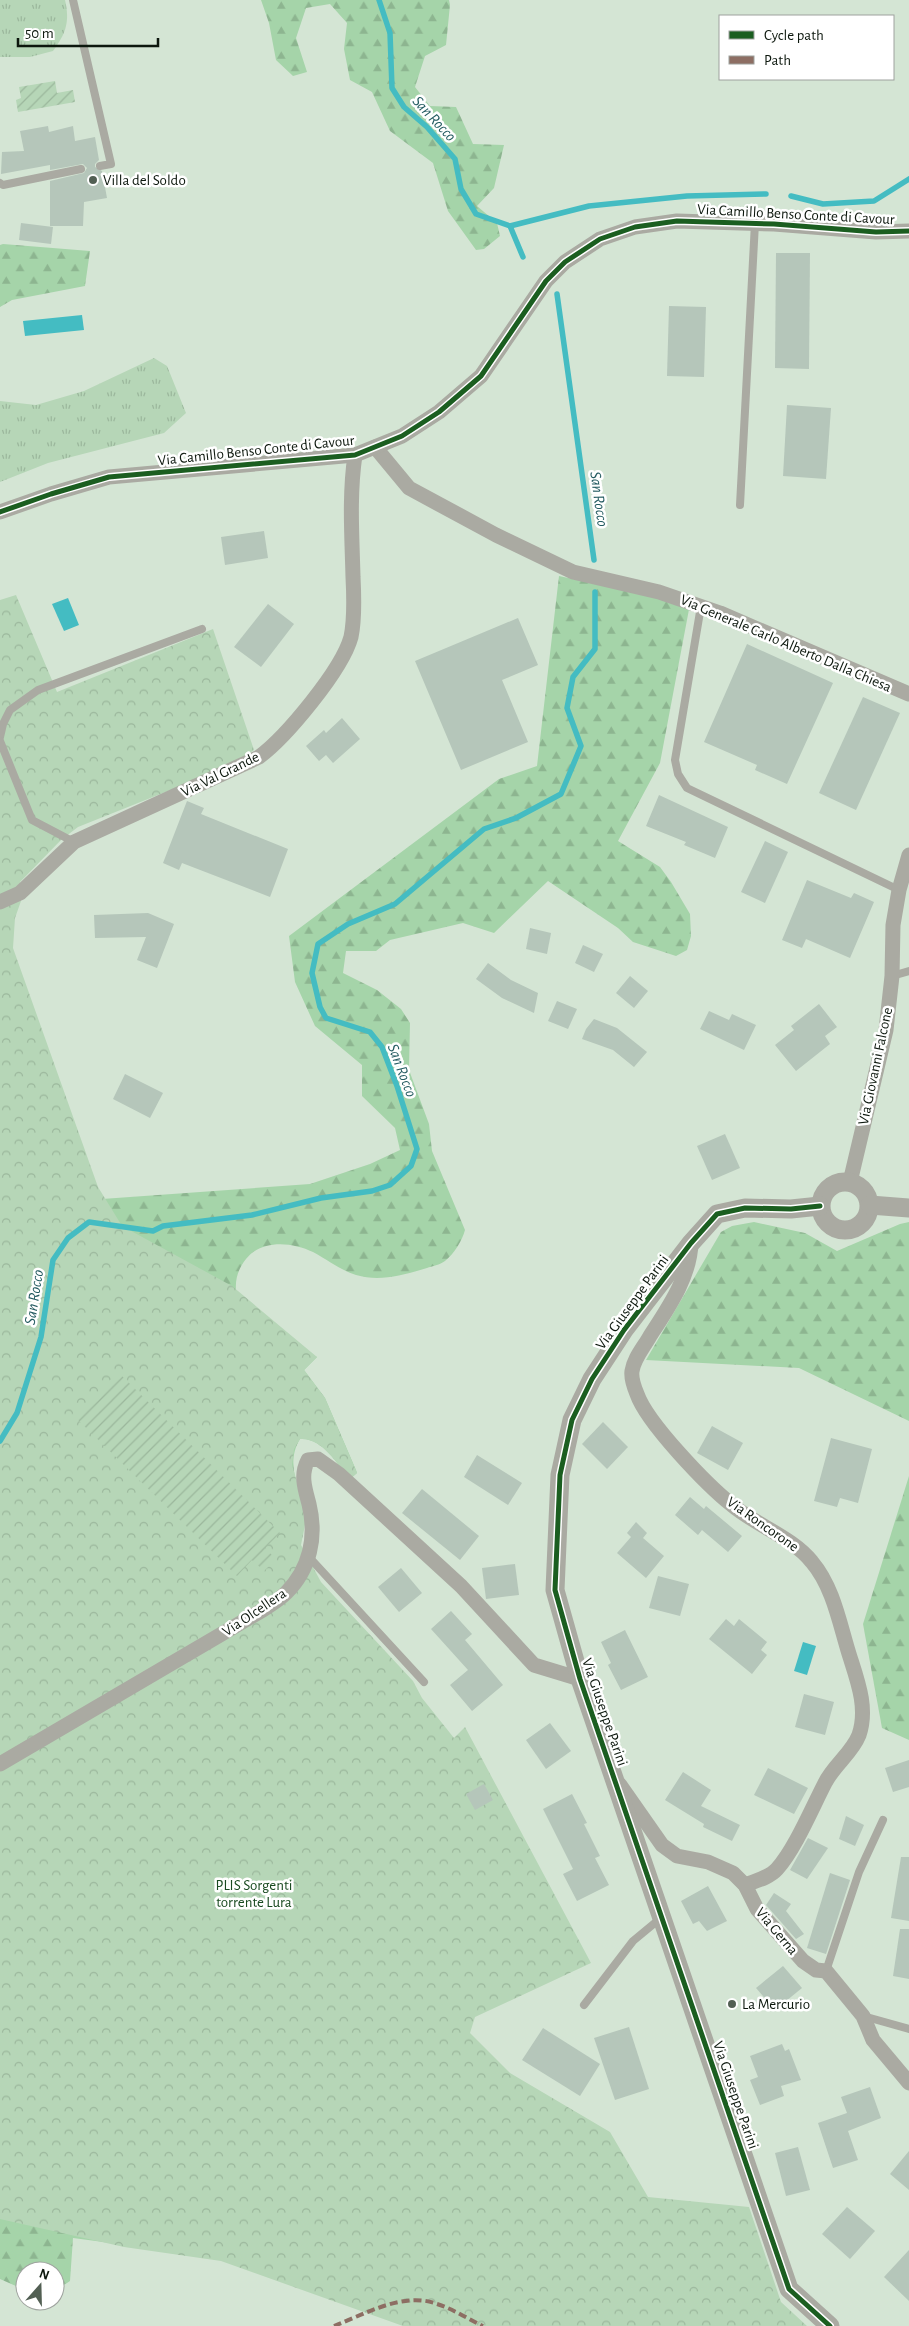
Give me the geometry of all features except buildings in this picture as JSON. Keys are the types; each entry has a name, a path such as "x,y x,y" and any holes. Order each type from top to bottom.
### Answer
{"street":[{"name":"Via Camillo Benso Conte di Cavour","path":"0,512 51,494 109,477 355,455 402,436 439,412 481,376 546,281 565,262 600,239 634,227 677,221 756,223 876,232 909,231"},
{"name":"Via Generale Carlo Alberto Dalla Chiesa","path":"375,447 409,488 496,535 573,572 659,592 701,606 909,694"},
{"name":"Via Val Grande","path":"0,902 20,893 74,842 259,757 273,746 304,712 339,662 350,638 354,602 350,484 355,455"},
{"name":"Via Giovanni Falcone","path":"850,1182 886,1030 892,976 893,926 899,890 909,855"},
{"path":"839,1182 850,1182 860,1186 867,1195 870,1205 868,1216 861,1225 851,1230 840,1230 826,1221 820,1206 822,1196 829,1187 839,1182"},
{"path":"870,1205 909,1208"},
{"name":"Via Giuseppe Parini","path":"820,1206 791,1209 746,1208 718,1214 691,1243 619,1338 592,1378 572,1420 560,1475 555,1590 580,1679 789,2289 830,2326"},
{"name":"Via Roncorone","path":"691,1243 690,1259 674,1298 636,1359 632,1377 637,1396 650,1418 694,1470 732,1505 797,1547 812,1561 821,1574 830,1594 863,1704 860,1732 854,1747 846,1752 827,1779 790,1850 776,1870 745,1885"},
{"name":"Via Olcellera","path":"0,1764 261,1611 285,1594 302,1572 311,1549 313,1521 303,1480 308,1460 318,1459 339,1474 461,1586 534,1665 580,1679"},
{"name":"Via Gerna","path":"614,1776 662,1845 677,1856 708,1862 733,1873 745,1885 756,1909 803,1961 816,1970 826,1971 863,2016 874,2040 909,2083"}],"lane":[{"path":"73,0 111,164 100,166"},
{"path":"0,183 3,185 81,169"},
{"name":"Via Camillo Benso Conte di Cavour","path":"740,505 756,223"},
{"path":"701,606 676,760 678,774 687,788 899,890"},
{"path":"0,737 3,724 10,710 38,690 202,629"},
{"path":"0,741 32,820 74,842"},
{"path":"892,976 909,971"},
{"path":"308,1556 424,1682"},
{"path":"826,1971 859,1872 883,1820"},
{"path":"584,2005 633,1941 662,1917"},
{"path":"863,2016 909,2028"}],"green space":[{"path":"0,0 65,0 66,27 53,51 30,57 0,57"},
{"path":"261,0 449,0 446,45 425,56 415,87 430,106 456,107 473,144 504,145 494,188 477,206 497,223 500,236 484,249 476,250 448,211 433,163 390,131 372,92 350,80 344,49 347,23 330,4 306,8 296,38 307,72 293,76 276,60 269,23"},
{"path":"55,81 57,93 73,90 75,102 18,112 16,100 21,98 19,87"},
{"path":"0,245 90,251 85,286 12,300 0,307"},
{"path":"154,358 167,366 186,413 164,433 48,463 0,482 0,401 36,405 84,391"},
{"path":"559,576 690,604 660,763 618,841 660,867 690,914 691,936 687,950 676,956 633,942 618,928 548,881 494,933 463,923 390,940 376,951 346,951 343,973 377,990 401,1009 410,1023 409,1070 429,1124 432,1151 465,1230 452,1255 443,1262 418,1271 392,1277 374,1278 356,1275 339,1268 313,1252 296,1246 278,1244 260,1248 246,1259 241,1266 237,1277 236,1290 284,1340 317,1357 304,1370 325,1398 357,1473 350,1479 322,1447 315,1442 300,1439 294,1457 294,1467 297,1486 307,1515 0,1359 60,1202 310,1184 370,1164 400,1150 395,1128 362,1096 362,1065 315,1026 295,982 289,936 499,779 537,766"},
{"name":"PLIS Sorgenti torrente Lura","path":"16,595 57,692 213,629 254,750 233,765 78,827 61,840 20,882 21,901 15,918 13,948 98,1187 122,1226 232,1286 317,1357 304,1370 325,1398 357,1473 350,1479 322,1447 315,1442 300,1439 294,1449 292,1465 307,1515 301,1545 321,1582 413,1681 422,1698 454,1738 465,1727 591,1963 475,2017 470,2033 510,2073 610,2132 648,2197 749,2207 781,2302 807,2326 403,2326 221,2261 124,2247 0,2219 0,600"},
{"path":"754,1222 805,1233 837,1251 900,1224 909,1222 909,1421 799,1368 646,1360 721,1232 732,1226"},
{"path":"118,1372 280,1533 265,1548 276,1559 264,1571 252,1560 237,1576 75,1417"},
{"path":"909,1476 909,1740 882,1728 863,1624"},
{"path":"0,2198 224,2258 73,2238 70,2281 65,2284 65,2261 15,2261 15,2286 0,2279"}],"water":[{"path":"82,315 84,330 25,336 23,321"},
{"path":"68,598 79,625 64,631 52,604"},
{"path":"803,1642 816,1646 807,1675 794,1671"}],"waterway":[{"name":"San Rocco","path":"379,0 390,33 392,88 404,107 427,127 455,159 461,189 476,214 510,226 523,257"},
{"path":"791,196 823,204 874,201 909,179"},
{"path":"510,226 589,206 687,196 766,194"},
{"name":"San Rocco","path":"557,294 594,560"},
{"name":"San Rocco","path":"0,1441 17,1413 41,1337 53,1260 68,1238 89,1222 153,1231 163,1226 252,1215 321,1198 372,1191 390,1185 411,1166 417,1149 397,1086 382,1047 370,1032 326,1018 320,1007 312,973 318,944 348,924 395,904 484,829 516,818 561,794 581,746 567,708 573,677 595,649 595,592"}],"marked path":[{"path":"334,2326 372,2310 411,2300 443,2306 483,2326"}],"cycle path":[{"path":"0,512 51,494 109,477 355,455 402,436 439,412 481,376 546,281 565,262 600,239 635,227 677,221 774,224 876,232 909,231"},
{"path":"820,1206 791,1209 745,1208 717,1214 691,1243 624,1330 592,1379 572,1420 560,1475 555,1590 580,1679 789,2289 830,2326"}],"place":[{"name":"Villa del Soldo","path":"93,180"},
{"name":"La Mercurio","path":"732,2004"}]}
